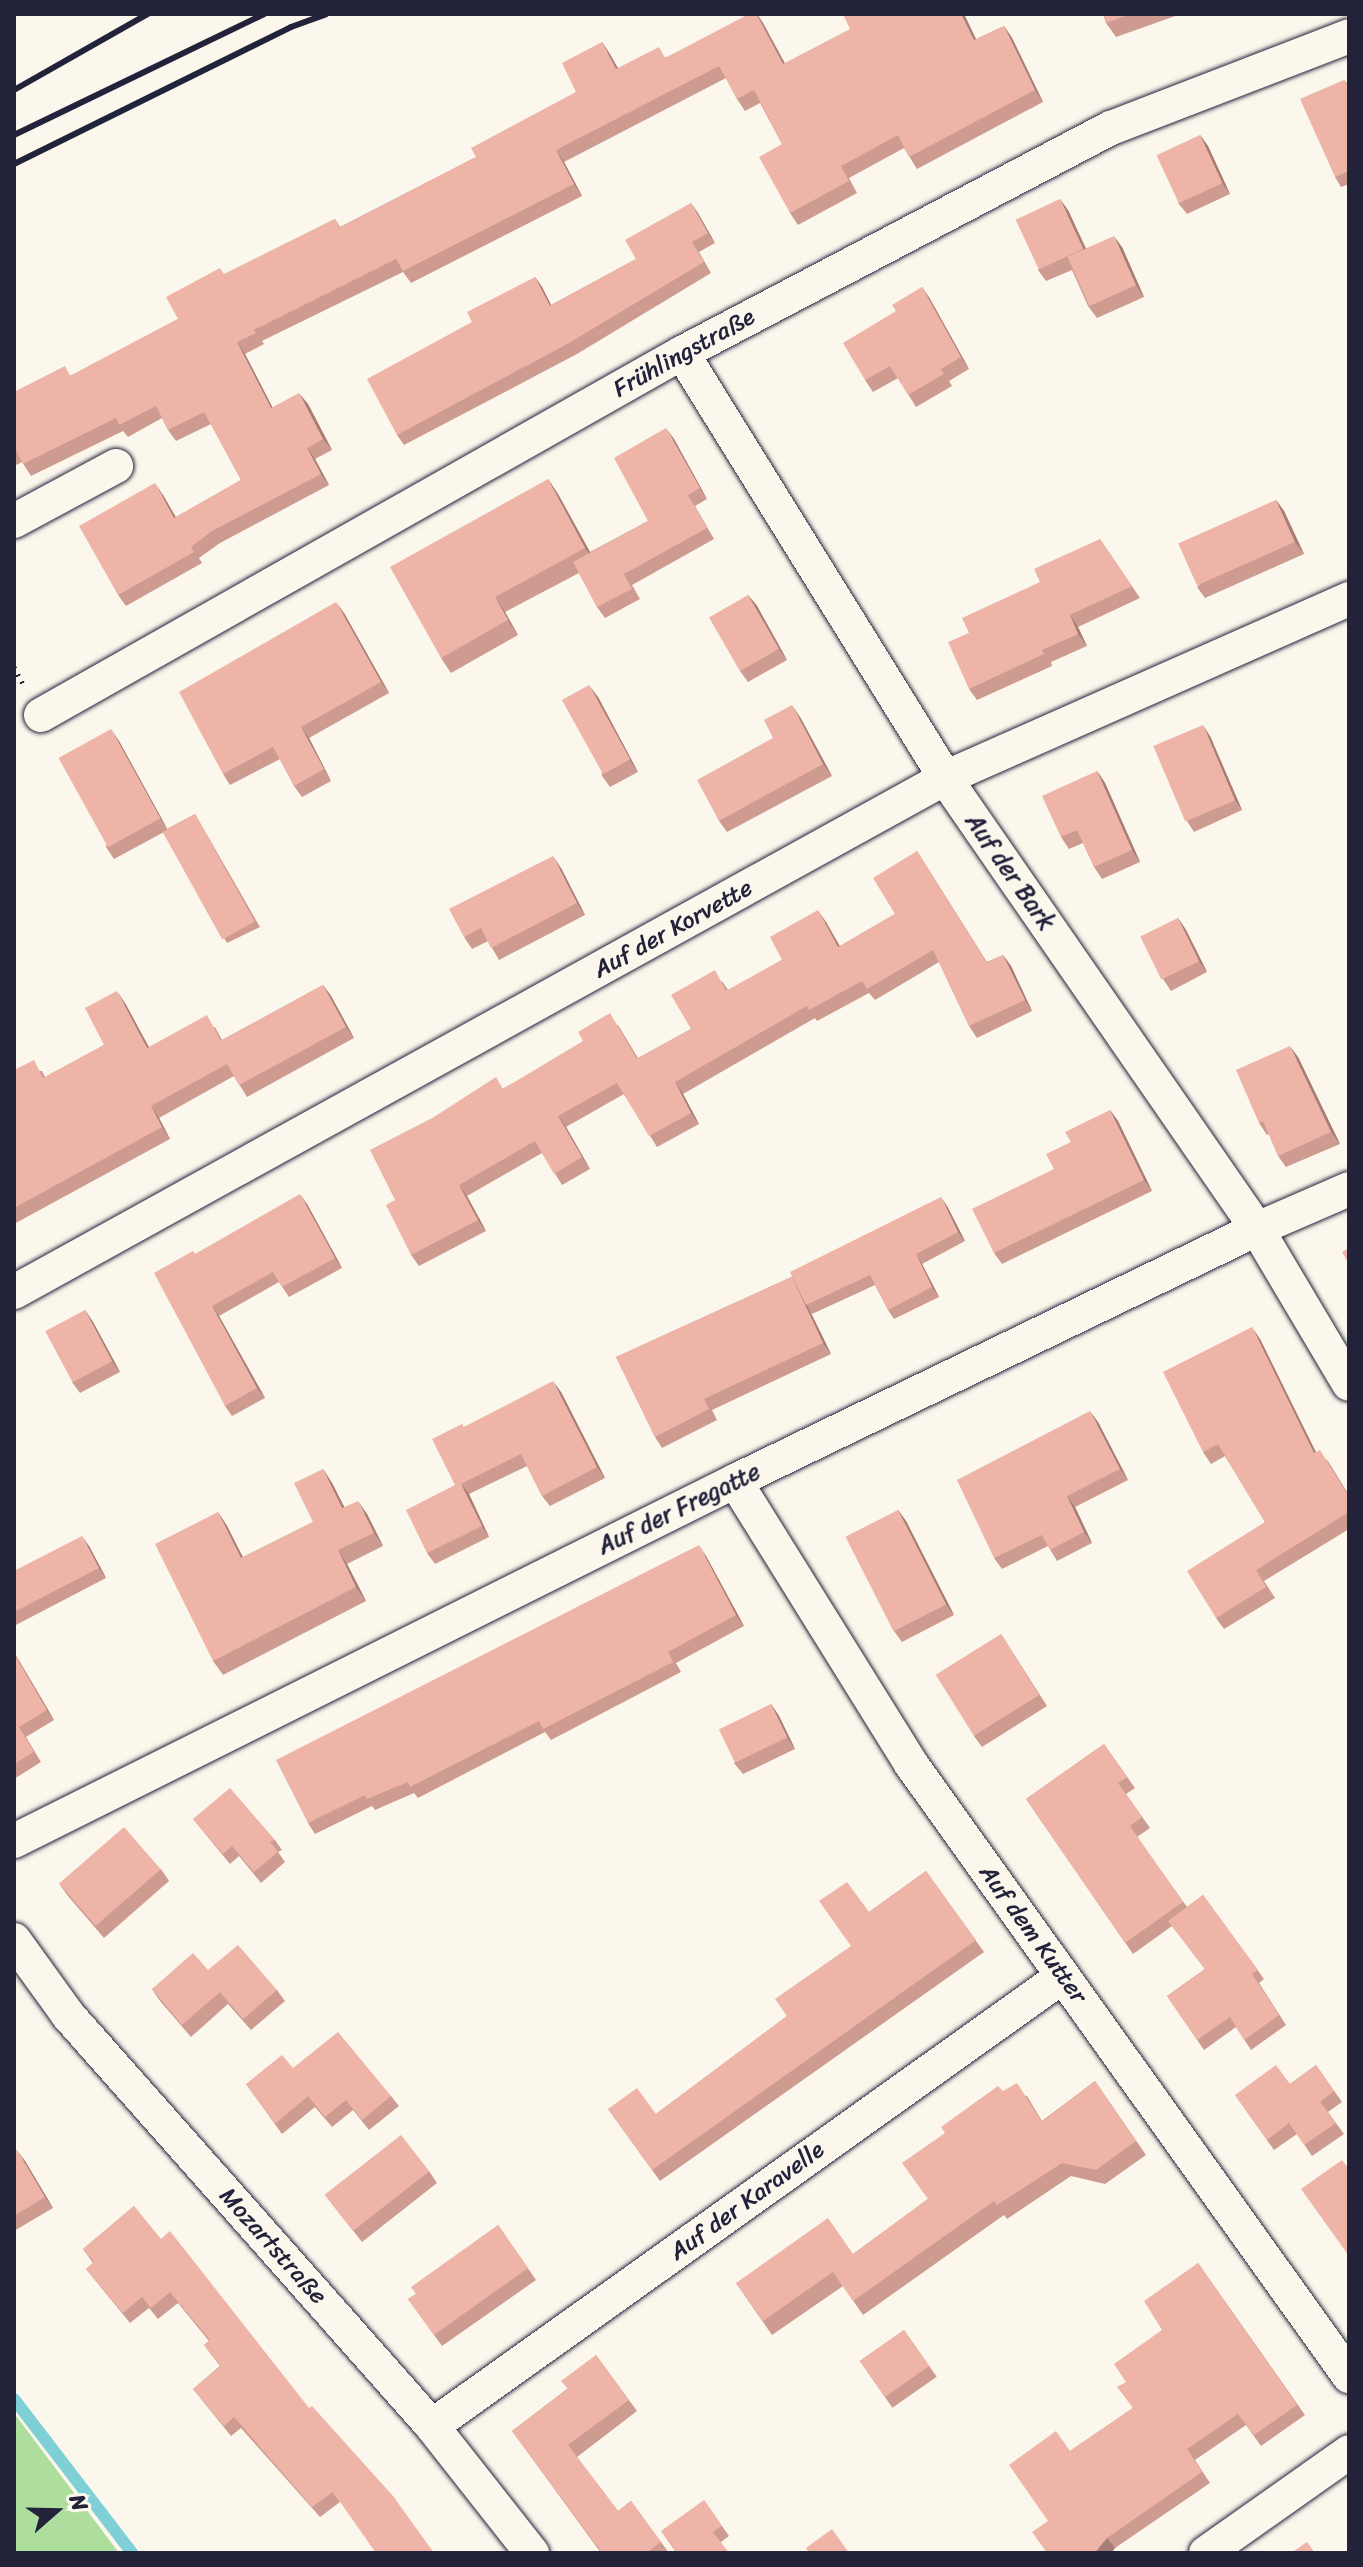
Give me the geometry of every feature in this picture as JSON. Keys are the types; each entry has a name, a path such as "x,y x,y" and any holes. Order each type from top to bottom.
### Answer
{"street":[{"name":"Frühlingstraße","path":"41,715 682,353 1111,128 1349,36"},
{"name":"Auf der Bark","path":"682,353 945,778 1257,1229 1349,1384"},
{"path":"14,521 116,466"},
{"name":"Auf der Korvette","path":"14,1292 945,778 1349,599"},
{"name":"Auf der Fregatte","path":"14,1841 735,1481 1257,1229 1349,1189"},
{"name":"Auf dem Kutter","path":"735,1481 911,1764 1349,2376"},
{"name":"Mozartstraße","path":"14,1940 68,2015 432,2426 532,2553"},
{"name":"Auf der Karavelle","path":"432,2426 1063,1976"},
{"path":"1206,2553 1349,2452"}],"green space":[{"path":"14,2413 119,2553 14,2553"}],"building":[{"path":"749,14 756,14 783,64 850,29 843,14 961,14 974,40 1004,26 1035,90 909,157 898,135 841,166 849,181 790,213 759,157 782,144 754,90 737,99 719,66 556,150 574,184 403,271 396,259 254,330 256,333 237,342 271,408 299,393 323,439 307,448 321,474 212,531 191,547 194,552 118,595 79,526 155,483 174,518 241,480 204,412 168,430 156,406 119,425 116,418 23,464 14,451 14,392 65,366 70,376 178,319 166,297 220,268 224,274 335,219 339,228 476,157 471,148 576,92 562,63 602,42 616,69 659,47 665,58"},
{"path":"1103,14 1131,14 1106,23"},
{"path":"1344,80 1346,84 1349,83 1349,171 1335,177 1300,99"},
{"path":"1200,135 1222,183 1179,203 1156,155"},
{"path":"1060,199 1083,249 1039,270 1016,220"},
{"path":"691,203 708,233 692,242 704,262 569,343 397,435 367,379 472,322 467,312 535,277 550,306 636,259 625,240"},
{"path":"1114,236 1136,285 1089,306 1067,257"},
{"path":"922,287 961,357 941,369 944,374 908,395 890,366 865,380 843,343 896,311 892,305"},
{"path":"666,428 700,488 688,495 707,528 624,574 632,589 597,607 573,562 648,521 614,458"},
{"path":"548,479 585,548 495,597 508,620 441,658 390,567"},
{"path":"1276,500 1295,542 1197,586 1178,544"},
{"path":"1100,539 1132,586 1070,615 1078,634 1042,650 1044,654 969,689 948,642 969,633 962,618 1040,582 1034,569"},
{"path":"748,595 779,649 740,671 709,618"},
{"path":"336,602 381,682 301,727 324,769 294,786 273,747 223,774 179,692"},
{"path":"589,685 630,759 603,774 562,700"},
{"path":"792,705 823,764 719,821 697,780 773,738 764,720"},
{"path":"1203,725 1235,800 1185,822 1153,746"},
{"path":"111,729 160,818 108,847 59,758"},
{"path":"1097,771 1132,850 1094,867 1077,830 1061,837 1042,796"},
{"path":"195,814 255,922 222,940 163,832"},
{"path":"917,851 987,963 1003,955 1025,1000 969,1026 933,950 867,989 862,981 809,1010 807,1006 675,1082 691,1113 649,1136 617,1083 558,1116 582,1157 554,1174 535,1141 459,1185 478,1220 411,1255 386,1205 395,1200 370,1150 434,1117 496,1077 503,1089 583,1041 578,1032 610,1013 637,1059 691,1029 671,995 715,970 726,991 782,960 770,937 818,910 838,947 895,914 873,878"},
{"path":"553,856 577,903 491,948 481,928 464,937 449,909"},
{"path":"1178,918 1199,961 1161,980 1140,936"},
{"path":"323,985 346,1027 239,1085 227,1064 151,1106 162,1127 14,1208 14,1070 34,1060 43,1078 104,1045 85,1008 117,991 147,1048 207,1015 221,1041"},
{"path":"1290,1046 1331,1132 1278,1156 1263,1121 1259,1123 1236,1070"},
{"path":"1110,1110 1144,1180 994,1253 972,1209 1054,1169 1046,1154 1071,1142 1065,1132"},
{"path":"300,1194 335,1258 282,1287 273,1272 212,1306 257,1388 225,1406 154,1273 193,1251 195,1254"},
{"path":"941,1197 958,1232 916,1254 932,1287 888,1310 870,1275 806,1305 790,1272"},
{"path":"1349,1248 1349,1264 1342,1252"},
{"path":"792,1277 823,1343 704,1399 709,1409 655,1437 616,1357"},
{"path":"85,1310 112,1361 72,1382 45,1331"},
{"path":"1252,1327 1314,1453 1320,1450 1349,1497 1349,1512 1256,1570 1266,1587 1216,1618 1187,1571 1265,1522 1218,1444 1203,1452 1163,1372"},
{"path":"553,1381 597,1467 542,1496 521,1454 461,1484 482,1526 427,1553 406,1510 455,1485 432,1439 462,1424 464,1427"},
{"path":"1090,1411 1120,1469 1067,1496 1084,1532 1050,1550 1042,1535 994,1558 957,1480"},
{"path":"323,1469 342,1508 358,1501 374,1533 338,1550 356,1587 213,1661 155,1544 218,1512 241,1558 313,1522 294,1483"},
{"path":"898,1510 946,1604 894,1631 845,1537"},
{"path":"82,1536 99,1568 14,1612 14,1571"},
{"path":"699,1545 736,1615 668,1652 673,1662 543,1729 539,1721 410,1787 408,1782 367,1799 365,1795 308,1823 276,1760"},
{"path":"1001,1634 1039,1695 974,1736 936,1675"},
{"path":"14,1654 47,1710 19,1727 34,1752 14,1764"},
{"path":"771,1704 787,1737 735,1763 719,1729"},
{"path":"1104,1744 1127,1777 1118,1783 1142,1817 1130,1826 1183,1902 1125,1943 1026,1799"},
{"path":"230,1788 275,1840 270,1842 278,1852 254,1872 232,1846 223,1854 193,1819"},
{"path":"124,1827 161,1869 96,1926 59,1883"},
{"path":"926,1871 976,1940 652,2170 608,2109 637,2088 656,2114 787,2016 775,1999 851,1946 819,1901 847,1882 869,1912"},
{"path":"1203,1895 1258,1970 1252,1974 1279,2015 1244,2040 1230,2017 1197,2040 1167,1996 1205,1969 1168,1921"},
{"path":"238,1945 277,1990 243,2019 220,1992 182,2025 152,1989 193,1953 208,1970"},
{"path":"338,2032 391,2096 362,2120 346,2100 325,2117 308,2096 275,2124 246,2084 282,2055 293,2068"},
{"path":"1276,2065 1290,2084 1316,2065 1334,2091 1320,2102 1336,2123 1304,2145 1289,2123 1267,2140 1235,2095"},
{"path":"1095,2081 1136,2141 1096,2170 1062,2163 997,2205 994,2201 853,2301 833,2272 763,2321 736,2283 828,2218 853,2254 928,2199 902,2163 945,2133 941,2127 998,2086 1003,2091 1017,2083 1042,2122"},
{"path":"401,2135 429,2171 353,2231 325,2195"},
{"path":"17,2150 45,2197 14,2216 14,2152"},
{"path":"1342,2160 1349,2169 1349,2256 1301,2189"},
{"path":"134,2206 161,2239 170,2231 309,2408 312,2406 393,2496 434,2553 376,2553 333,2492 312,2507 234,2417 224,2426 193,2389 221,2366 204,2345 210,2340 170,2292 151,2308 142,2297 123,2313 86,2269 94,2262 83,2249"},
{"path":"498,2225 528,2268 434,2335 408,2299 416,2294 411,2287"},
{"path":"1198,2263 1297,2405 1254,2435 1238,2414 1187,2449 1202,2472 1107,2538 1093,2553 1047,2553 1032,2532 1048,2521 1009,2465 1056,2431 1070,2451 1133,2408 1117,2387 1126,2382 1114,2364 1162,2330 1144,2301"},
{"path":"904,2330 929,2366 885,2397 860,2361"},
{"path":"596,2355 629,2400 568,2445 618,2511 631,2501 661,2542 646,2553 602,2553 512,2431 568,2389 561,2381"},
{"path":"704,2500 722,2526 713,2532 729,2553 676,2553 661,2531"},
{"path":"832,2529 849,2553 809,2553 806,2548"},
{"path":"1307,2542 1315,2553 1291,2553"}],"waterway":[{"path":"14,2399 132,2553"}],"railway":[{"path":"14,90 148,14"},
{"path":"14,135 264,14"},
{"path":"14,164 291,27 326,14"}]}
